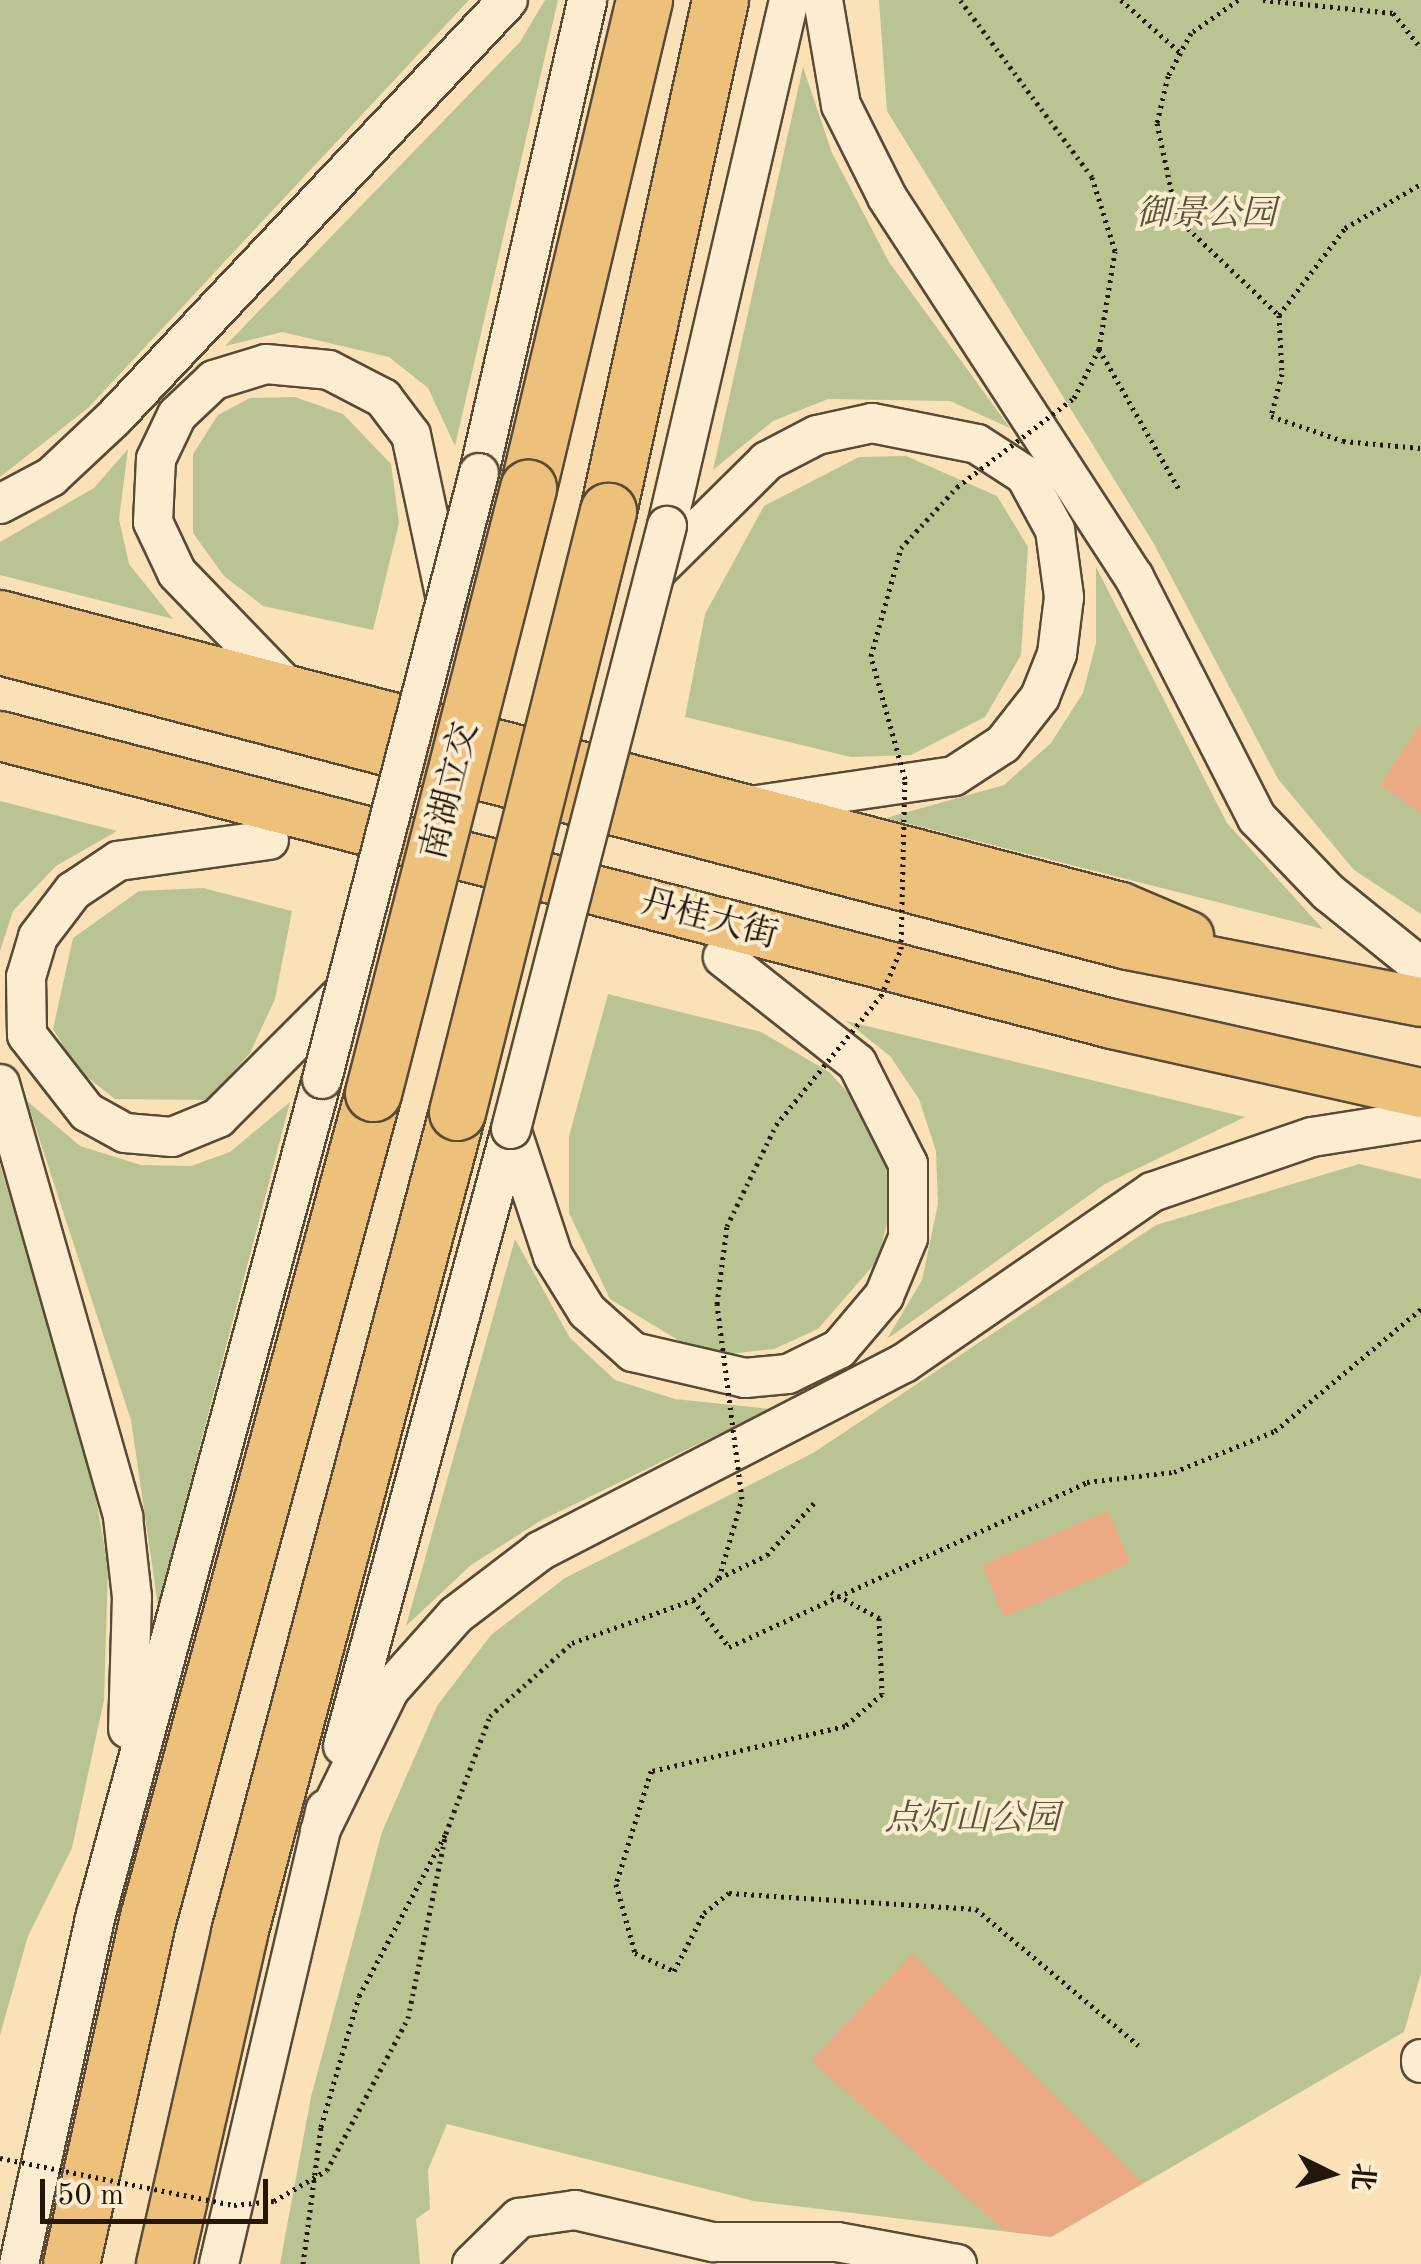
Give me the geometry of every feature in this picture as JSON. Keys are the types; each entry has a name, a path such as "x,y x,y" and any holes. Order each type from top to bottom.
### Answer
{"highway":[{"name":"南湖立交","path":"70,2264 148,1917 348,1086 504,481 644,0"},
{"path":"164,2264 238,1933 457,1112 608,512 720,0"}],"main road":[{"path":"0,616 1121,907 1280,974"},
{"path":"0,650 1128,945 1421,1002"},
{"name":"丹桂大街","path":"0,736 1270,1059 1421,1092"},
{"path":"0,770 1093,1053 1270,1059"}],"street":[{"path":"0,504 51,477 114,418 508,0"},
{"path":"19,2264 124,1808 348,1086 344,992 446,600 504,481 586,0"},
{"path":"218,2264 320,1831 512,1129 667,526 789,0"},
{"path":"823,0 841,105 888,197 1134,577 1257,818 1328,892 1421,967"},
{"path":"292,692 177,573 153,522 156,459 176,414 214,380 282,365 329,370 383,398 411,435 446,600"},
{"path":"655,572 767,461 817,434 872,423 978,444 1026,476 1055,530 1064,597 1056,654 1040,697 1004,744 954,776 736,807"},
{"path":"269,840 118,862 73,891 38,937 26,978 27,1035 87,1112 126,1133 172,1137 242,1098 344,992"},
{"path":"512,1129 553,1256 587,1311 633,1352 745,1378 788,1374 839,1349 884,1296 908,1238 908,1164 857,1064 723,958"},
{"path":"0,1084 123,1517 132,1596 124,1808"},
{"path":"320,1831 390,1690 456,1615 540,1551 904,1364 1152,1192 1312,1137 1421,1120"},
{"path":"472,2264 519,2218 547,2212 713,2253 838,2242 957,2264"}],"path":[{"path":"720,1578 742,1499 717,1304 727,1226 776,1125 881,996 901,950 905,779 871,656 901,548 957,487 1074,398 1099,349 1115,250 1092,178 960,0"},
{"path":"1120,0 1181,53"},
{"path":"1238,0 1216,8 1181,53 1157,123 1172,204 1202,251 1262,289 1278,315 1282,374 1271,416 1343,441 1421,448"},
{"path":"1263,0 1393,12 1421,48"},
{"path":"1278,315 1345,228 1421,184"},
{"path":"1099,349 1180,491"},
{"path":"693,1600 729,1646 774,1632 831,1592 1087,1482 1174,1472 1275,1431 1421,1309"},
{"path":"303,2264 321,2127 359,1996 446,1833 490,1716 572,1644 693,1600 720,1578 766,1555 814,1503"},
{"path":"831,1592 879,1618 882,1694 844,1726 651,1771 616,1884 635,1953 674,1970 704,1912 729,1893 976,1909 1138,2045"},
{"path":"0,2158 234,2205 274,2201 326,2170 408,2018 446,1833"}],"green space":[{"path":"0,0 469,0 88,408 0,477"},
{"path":"545,0 558,0 455,446 428,388 389,357 282,332 225,346 520,42"},
{"name":"御景公园","path":"879,0 1421,0 1421,914 1354,870 1278,779 1154,544 887,111"},
{"path":"803,67 832,153 889,262 1010,428 950,401 828,399 773,421 713,470"},
{"path":"295,397 343,414 391,464 399,523 373,630 263,606 224,576 193,533 193,454 218,415 250,398"},
{"path":"128,449 119,519 129,564 173,619 0,575 0,542 94,488"},
{"path":"906,456 997,496 1028,547 1021,655 985,717 911,755 851,757 685,717 705,614 764,506 859,457"},
{"path":"1096,567 1227,823 1323,929 886,818 1004,785 1051,743 1083,693 1096,643"},
{"path":"0,801 117,831 56,866 13,911 0,951"},
{"path":"203,888 292,911 275,999 250,1053 208,1100 115,1099 78,1070 53,1029 73,938 139,891"},
{"path":"608,994 761,1032 829,1072 863,1109 885,1155 891,1207 878,1260 818,1329 774,1349 729,1354 683,1343 610,1299 569,1213 569,1136"},
{"path":"846,1021 1245,1117 1105,1184 887,1339 922,1280 938,1204 936,1151 919,1099 890,1056"},
{"path":"27,1101 80,1146 141,1165 191,1166 230,1152 290,1102 158,1606 131,1420"},
{"name":"点灯山公园","path":"1359,1164 1421,1179 1421,1973 1404,2032 1051,2237 754,2201 447,2124 428,2170 430,2209 416,2219 420,2264 280,2264 311,2097 382,1832 437,1706 491,1635 565,1578 813,1453 1156,1225"},
{"path":"0,1165 87,1448 108,1566 104,1700 72,1848 28,1936 0,2035"},
{"path":"515,1239 570,1338 615,1380 675,1399 770,1409 540,1521 471,1565 406,1626"}],"building":[{"path":"1421,723 1421,813 1380,785"},
{"path":"1108,1511 1130,1563 1004,1617 982,1565"},
{"path":"912,1954 1143,2183 1051,2237 1005,2231 811,2061"}]}
